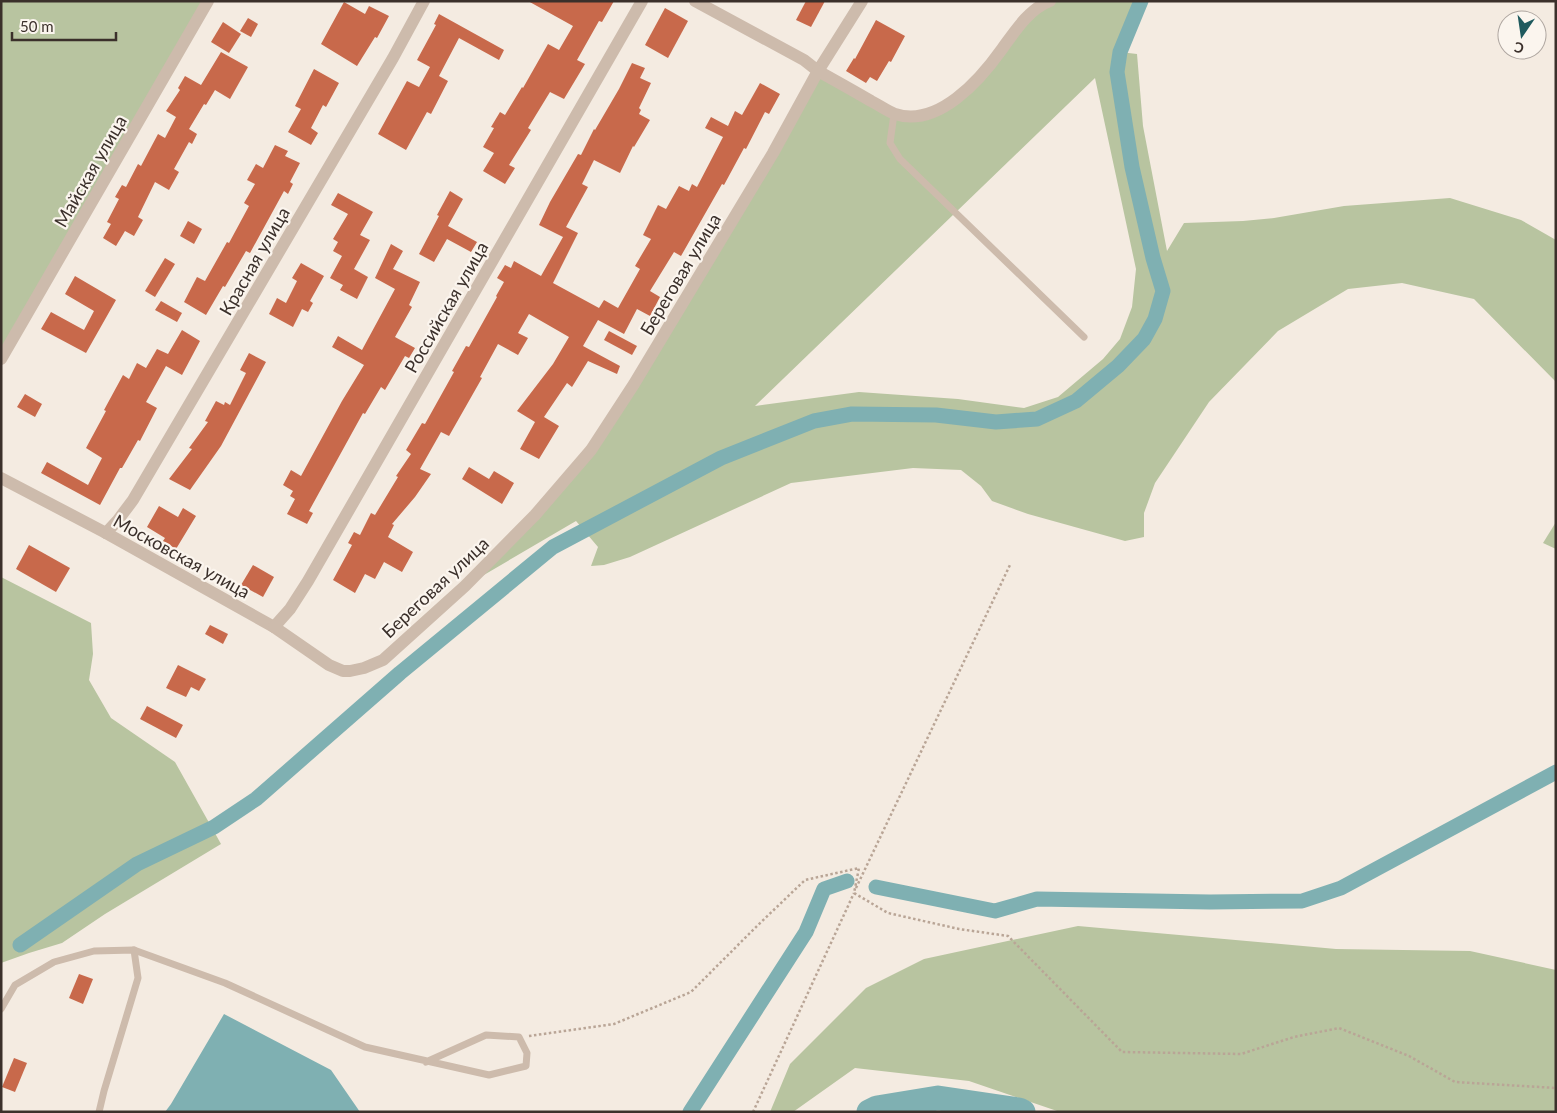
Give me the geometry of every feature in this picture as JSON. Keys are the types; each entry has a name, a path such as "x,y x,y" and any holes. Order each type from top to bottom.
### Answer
{"street":[{"name":"Майская улица","path":"1,359 208,1"},
{"name":"Красная улица","path":"106,533 138,492 394,58 424,1"},
{"name":"Российская улица","path":"274,627 290,609 308,581 642,1"},
{"path":"695,1 804,60 818,71 894,114 911,117 922,116 952,101 979,78 1032,12 1050,1"},
{"name":"Береговая улица","path":"343,671 364,668 383,660 465,586 535,515 591,450 634,384 768,162 818,71 862,1"},
{"name":"Московская улица","path":"1,478 106,533 274,627 329,665 343,671"}],"lane":[{"path":"894,114 890,143 900,159 1084,337"},
{"path":"1,1009 15,985 54,962 94,951 134,950 225,983 365,1046 426,1062 489,1075 526,1066 527,1052 519,1037 486,1035 426,1062"},
{"path":"98,1112 138,978 134,950"}],"path":[{"path":"753,1112 854,893 1010,565"},
{"path":"519,1037 614,1024 691,992 806,880 859,868 854,893"},
{"path":"854,893 888,912 959,929 1008,936 1122,1052 1241,1054 1294,1037 1339,1028 1409,1056 1455,1082 1556,1088"}],"green space":[{"path":"1,1 204,1 1,358"},
{"path":"1050,1 1141,1 1120,52 1137,54 1143,126 1167,251 1184,223 1243,221 1274,218 1344,206 1450,198 1521,220 1556,240 1556,382 1474,299 1402,283 1348,289 1278,331 1209,402 1155,483 1144,513 1144,537 1125,541 1028,514 992,501 981,486 961,470 913,468 791,483 630,557 604,565 591,566 598,547 576,521 465,586 591,450 818,71 911,117 952,101 1007,41","holes":["1095,78 1136,269 1132,307 1120,339 1103,359 1058,397 1024,408 958,399 859,392 755,406"]},
{"path":"1556,522 1556,549 1543,543"},
{"path":"1,577 91,623 93,654 89,680 111,718 175,762 221,844 105,914 62,943 1,963"},
{"path":"1078,926 1336,949 1470,951 1556,970 1556,1112 1060,1112 969,1081 855,1068 793,1112 770,1112 790,1064 866,988 924,959"}],"water":[{"path":"224,1014 331,1070 360,1112 165,1112"}],"building":[{"path":"528,1 614,1 602,22 599,21 577,60 585,64 564,99 550,92 528,128 531,130 509,165 515,168 505,184 483,171 494,153 483,147 494,128 491,127 500,112 505,115 548,44 559,50 573,26"},
{"path":"806,1 825,1 811,27 796,20"},
{"path":"344,2 365,14 369,6 389,16 377,38 375,37 357,66 321,44"},
{"path":"665,8 688,21 668,58 645,45"},
{"path":"439,14 504,50 499,60 459,38 439,76 448,81 431,114 427,112 406,150 378,134 407,81 419,87 430,67 417,60 436,25 434,24"},
{"path":"248,18 258,24 251,37 240,31"},
{"path":"876,20 905,36 891,62 889,61 877,81 870,77 866,83 846,71 855,59"},
{"path":"223,22 241,34 229,53 211,42"},
{"path":"221,52 248,67 230,99 215,90 206,105 204,104 189,129 197,134 192,144 189,142 174,169 179,172 169,190 155,182 138,217 143,220 134,236 125,231 116,246 103,238 111,224 107,222 119,199 115,197 122,185 126,187 138,164 141,166 158,134 165,138 176,117 166,111 180,90 178,88 185,76 201,85"},
{"path":"632,63 645,68 640,78 651,83 639,108 641,110 639,114 650,120 633,146 620,173 594,160 582,184 588,187 566,227 578,233 553,283 599,308 604,300 618,308 640,269 635,266 651,239 643,235 658,205 666,209 679,186 689,191 692,184 697,187 723,137 705,128 711,117 728,126 735,111 742,115 760,83 780,94 769,114 765,112 746,149 744,148 724,185 722,184 681,256 674,252 650,291 660,297 650,316 637,309 624,334 598,320 583,346 620,366 617,374 588,361 572,387 567,383 544,417 559,426 539,459 520,449 535,422 517,411 553,364 569,337 529,314 518,333 528,338 518,355 498,344 480,377 482,378 449,436 441,432 420,469 431,474 415,497 392,524 394,525 388,537 413,552 402,572 384,562 375,579 365,574 355,593 333,580 352,545 348,543 354,532 360,535 371,513 375,515 398,477 396,476 411,454 406,450 422,423 425,424 466,346 469,347 497,297 504,282 497,278 505,265 511,268 514,261 541,276 563,237 539,225 550,202 578,154 581,155"},
{"path":"314,69 339,83 326,107 323,105 311,128 318,133 311,145 288,132 301,109 295,106"},
{"path":"275,145 288,151 285,156 300,163 290,182 293,184 288,194 284,191 250,253 246,251 206,315 184,302 197,277 205,281 227,242 229,243 249,206 244,203 255,184 247,180 256,164 263,168"},
{"path":"450,191 463,199 448,226 477,242 471,252 447,239 434,262 419,254"},
{"path":"338,193 373,212 360,235 370,240 354,269 368,277 357,299 340,290 343,285 330,278 342,256 333,251 338,242 333,239 348,214 331,205"},
{"path":"188,221 202,229 194,244 180,236"},
{"path":"391,244 403,251 393,269 420,282 409,305 412,307 395,337 415,348 409,358 405,356 385,390 381,387 365,414 363,413 309,511 313,513 307,524 287,514 295,499 290,496 293,491 283,485 291,470 301,476 364,365 332,347 338,336 362,350 395,289 375,278"},
{"path":"165,258 175,264 155,297 145,291"},
{"path":"301,263 324,276 310,301 313,303 308,312 302,309 293,327 269,314 277,298 286,303 297,281 292,278"},
{"path":"75,276 116,300 86,353 41,329 51,312 84,330 94,311 65,294"},
{"path":"161,301 182,313 177,322 155,310"},
{"path":"182,330 200,341 182,375 166,366 146,402 157,408 140,441 138,440 122,468 120,468 100,505 41,473 47,462 88,485 102,458 86,448 123,375 129,379 137,363 146,368 157,349 168,354"},
{"path":"609,331 637,346 632,355 604,340"},
{"path":"249,353 266,362 221,446 190,490 169,479 192,449 189,448 208,422 205,421 216,401 224,405 225,402 230,405 246,373 240,370"},
{"path":"25,394 42,404 35,417 17,407"},
{"path":"469,467 489,479 494,471 514,483 502,504 462,479"},
{"path":"159,506 178,517 183,508 196,516 176,549 163,541 165,538 147,527"},
{"path":"29,545 70,568 56,592 16,569"},
{"path":"253,565 274,577 263,597 241,585"},
{"path":"210,625 228,634 223,644 205,634"},
{"path":"178,665 206,679 199,691 191,687 186,697 166,688"},
{"path":"147,706 183,725 176,738 140,719"},
{"path":"79,974 93,979 83,1004 69,998"},
{"path":"14,1058 27,1063 15,1092 2,1087"}],"waterway":[{"path":"20,945 137,864 214,827 256,799 400,673 553,547 721,458 814,421 852,414 936,415 996,422 1037,419 1076,401 1118,366 1144,339 1155,319 1163,291 1153,258 1132,167 1117,72 1120,52 1141,1"},
{"path":"876,887 995,911 1037,899 1210,902 1302,901 1341,888 1556,772"},
{"path":"690,1112 806,932 824,889 847,881"},
{"path":"869,1112 877,1108 938,1098 1023,1112"}]}
